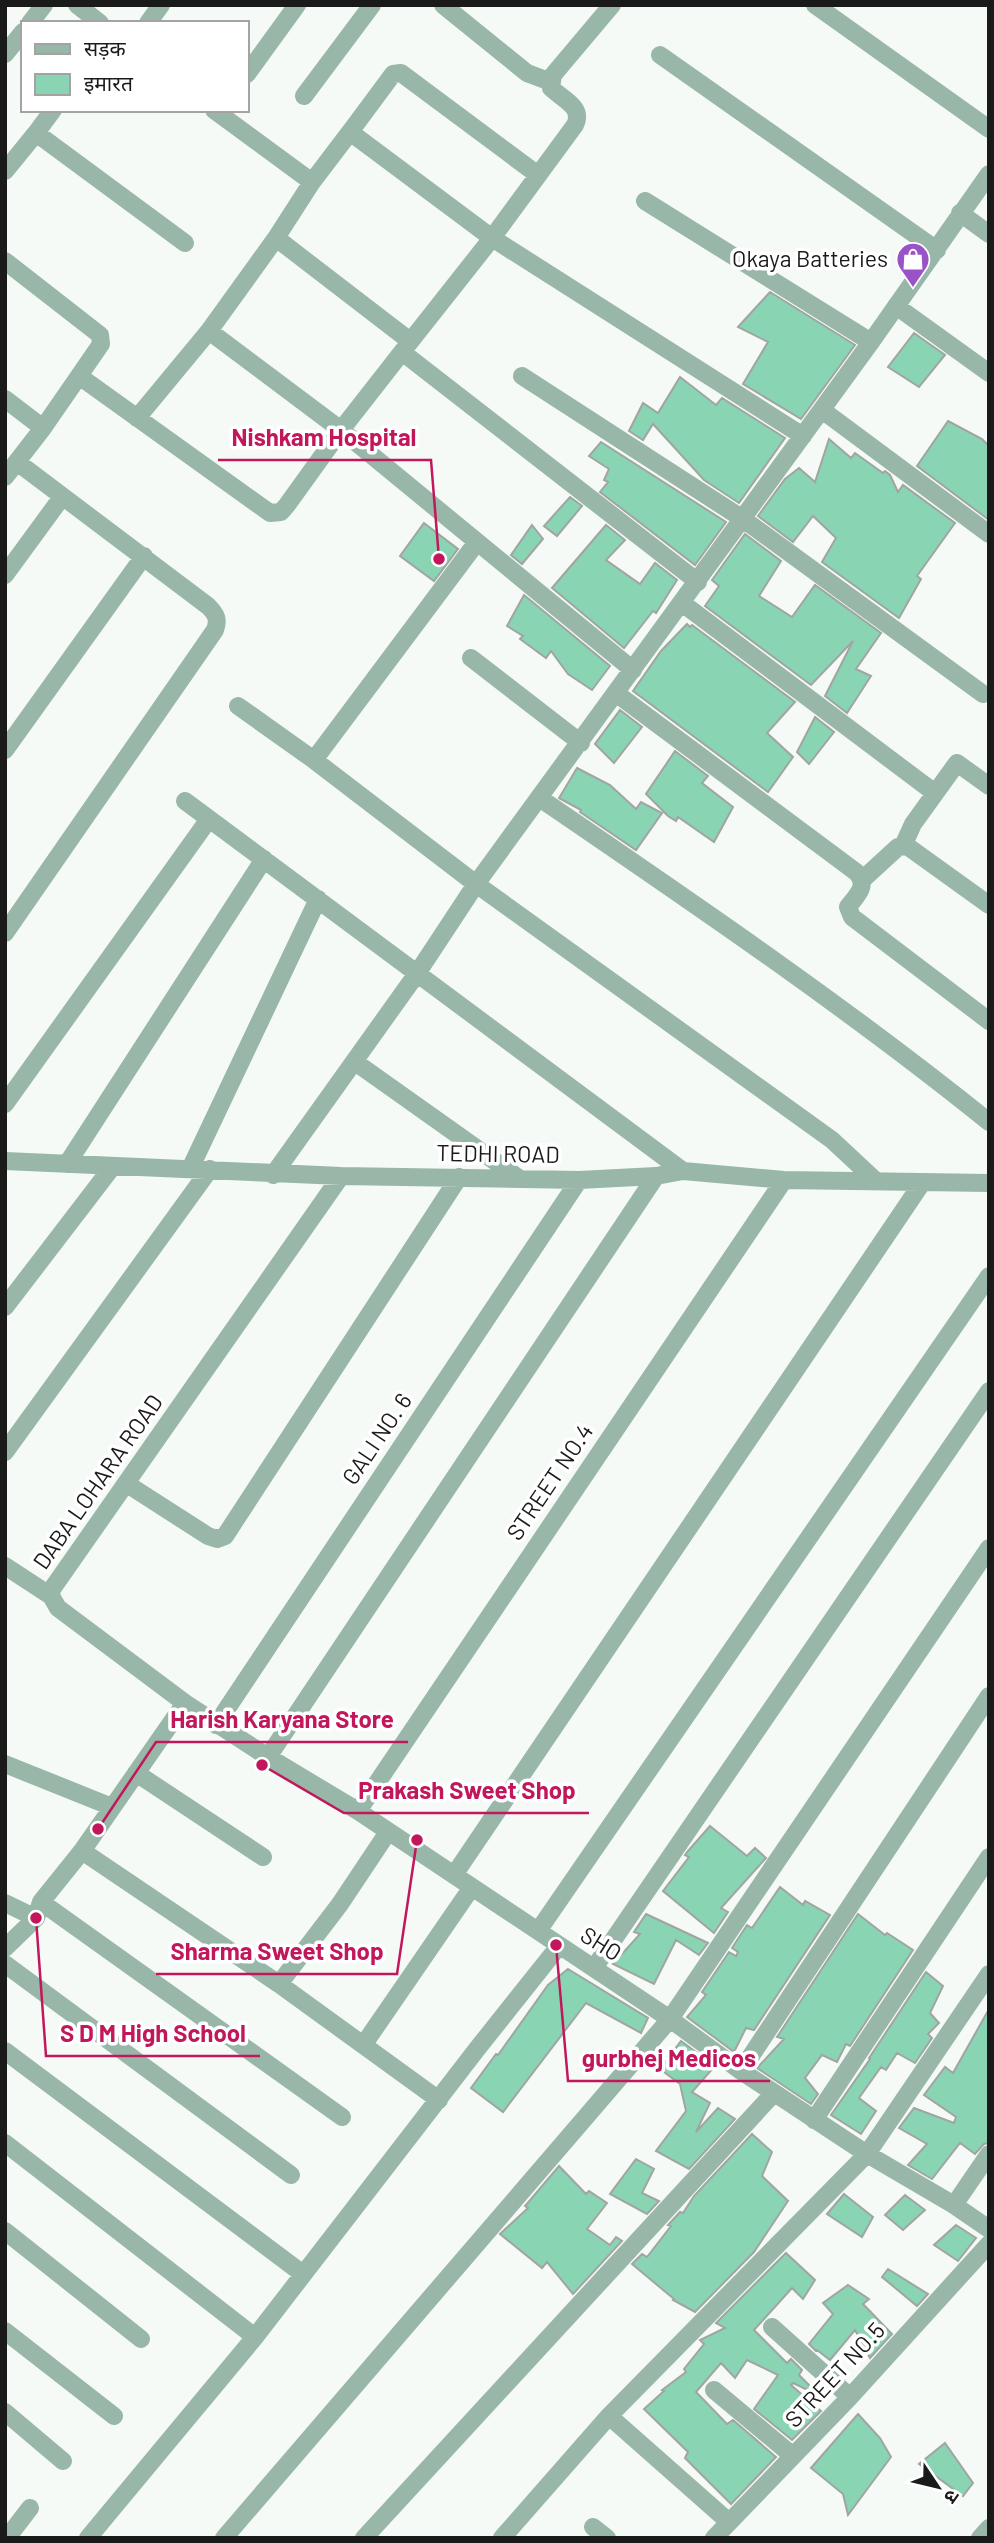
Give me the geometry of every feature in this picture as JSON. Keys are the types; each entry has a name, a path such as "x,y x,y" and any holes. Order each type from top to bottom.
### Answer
{"street":[{"path":"32,21 44,5"},
{"path":"77,5 97,21"},
{"path":"149,21 161,5"},
{"path":"248,73 297,5"},
{"path":"304,96 372,5"},
{"path":"443,5 527,73 551,82"},
{"path":"79,376 246,497 270,513 281,512 341,430 492,238 578,119 576,109 554,91 551,82 553,75 612,5"},
{"path":"815,5 989,129"},
{"path":"5,54 21,34"},
{"path":"660,55 937,250"},
{"path":"137,418 209,331 276,238 312,182 393,74 401,73 538,175"},
{"path":"5,171 52,112"},
{"path":"219,112 312,182"},
{"path":"350,132 492,238 803,436"},
{"path":"36,133 186,243"},
{"path":"273,1175 355,1062 477,884 698,582 989,174"},
{"path":"645,201 871,342"},
{"path":"960,213 989,234"},
{"path":"276,238 406,347 698,582"},
{"path":"5,261 100,335 101,344 43,428 5,477"},
{"path":"897,306 989,373"},
{"path":"209,331 341,430 633,670"},
{"path":"522,376 743,519 983,694"},
{"path":"5,399 43,428"},
{"path":"821,410 989,534"},
{"path":"5,933 218,622 216,614 208,606 17,463"},
{"path":"5,575 62,497"},
{"path":"314,760 477,542"},
{"path":"5,750 144,556"},
{"path":"682,603 934,793"},
{"path":"471,658 581,743"},
{"path":"617,694 856,872 862,880"},
{"path":"239,706 477,884 832,1140 876,1181"},
{"path":"903,846 913,824 957,763 989,786"},
{"path":"541,799 746,940 989,1122"},
{"path":"185,801 683,1171"},
{"path":"5,1104 209,819"},
{"path":"989,905 914,850 903,846 898,847 862,880 860,890 848,907 852,917 989,1021"},
{"path":"68,1164 264,859"},
{"path":"190,1169 318,899"},
{"path":"355,1062 520,1179"},
{"name":"TEDHI ROAD","path":"5,1161 341,1177 579,1180 656,1176 683,1171 784,1180 989,1183"},
{"path":"5,1307 113,1166"},
{"path":"5,1452 210,1170"},
{"path":"268,1757 656,1176"},
{"name":"DABA LOHARA ROAD","path":"185,1703 58,1608 51,1596 52,1589 341,1177"},
{"path":"127,1484 208,1536 217,1539 225,1536 459,1177"},
{"name":"GALI NO. 6","path":"216,1724 579,1180"},
{"name":"STREET NO.4","path":"358,1811 784,1180"},
{"path":"454,1875 922,1183"},
{"path":"538,1931 989,1276"},
{"path":"594,1968 989,1391"},
{"path":"225,2538 670,2019 989,1548"},
{"path":"5,1566 51,1596"},
{"path":"741,2071 989,1696"},
{"path":"5,1948 39,1910 185,1703"},
{"name":"SHO","path":"185,1703 358,1811 670,2019 814,2120 989,2229"},
{"path":"5,1764 112,1807"},
{"path":"136,1773 262,1857"},
{"path":"279,1983 340,1903 388,1832"},
{"path":"82,1851 279,1983 439,2100"},
{"path":"814,2120 989,1857"},
{"path":"364,2044 472,1887"},
{"path":"5,1903 39,1910 342,2117"},
{"path":"89,2538 99,2522 255,2337 559,1946"},
{"path":"5,1964 292,2175"},
{"path":"502,2538 609,2417 867,2154 989,1974"},
{"path":"5,2051 303,2274"},
{"path":"364,2538 774,2093"},
{"path":"5,2143 255,2337"},
{"path":"954,2205 989,2154"},
{"path":"5,2231 141,2339"},
{"name":"STREET NO.5","path":"714,2538 850,2397 989,2244"},
{"path":"772,2327 850,2397"},
{"path":"5,2331 114,2416"},
{"path":"714,2390 793,2456"},
{"path":"5,2412 63,2461"},
{"path":"609,2417 729,2522"},
{"path":"7,2538 30,2508"},
{"path":"980,2538 989,2528"}],"building":[{"path":"770,292 855,345 801,419 743,384 768,342 738,327"},
{"path":"914,333 945,355 919,387 888,367"},
{"path":"680,377 716,405 722,398 785,438 739,503 704,480 653,424 643,440 629,431 643,403 658,413"},
{"path":"948,421 982,439 989,446 989,520 917,466"},
{"path":"829,439 851,458 855,453 883,473 885,471 890,475 898,492 903,485 955,523 917,576 921,579 899,618 822,562 836,538 813,516 793,542 758,516 785,479 799,468 815,482"},
{"path":"601,442 726,522 695,565 600,492 608,482 604,480 609,469 589,456"},
{"path":"570,497 582,506 557,536 544,526"},
{"path":"424,523 458,549 434,581 400,556"},
{"path":"532,525 543,539 522,564 511,555"},
{"path":"606,525 625,540 606,560 640,584 655,563 677,580 656,613 653,611 624,648 552,588"},
{"path":"745,534 781,561 759,596 792,617 815,585 881,633 856,669 871,676 847,713 825,696 853,641 811,685 705,606 719,586 712,580"},
{"path":"524,595 610,666 592,690 568,674 551,651 546,658 520,639 523,636 507,626"},
{"path":"687,624 690,627 692,625 795,702 767,733 793,757 768,792 633,691 661,651"},
{"path":"620,710 642,727 614,763 595,744"},
{"path":"815,717 834,732 809,764 797,752"},
{"path":"675,751 708,776 702,783 733,807 714,842 678,817 676,821 668,816 646,794"},
{"path":"577,768 610,785 636,809 641,802 662,813 636,850 580,812 581,810 559,798"},
{"path":"710,1826 747,1856 755,1848 766,1858 721,1908 728,1912 714,1933 663,1891 689,1857 685,1855 687,1852"},
{"path":"780,1887 803,1905 805,1901 830,1915 754,2030 746,2028 734,2052 687,2017 706,1995 702,1992 729,1952 736,1956 738,1952 732,1948 747,1925 752,1928"},
{"path":"646,1914 708,1943 699,1955 676,1940 654,1984 613,1964 640,1934 634,1932"},
{"path":"858,1914 885,1935 887,1933 913,1950 850,2046 846,2044 837,2062 822,2055 805,2078 818,2094 811,2104 757,2068 784,2039 777,2037"},
{"path":"568,1969 648,2018 641,2033 586,2003 503,2112 471,2088 548,1985"},
{"path":"926,1972 943,1986 930,2013 939,2023 928,2034 932,2038 915,2063 897,2053 886,2070 881,2067 859,2098 876,2111 861,2134 831,2115"},
{"path":"989,2009 989,2143 984,2144 975,2154 960,2143 932,2179 908,2165 927,2144 899,2128 914,2108 954,2123 956,2117 924,2095 945,2067 953,2073"},
{"path":"681,2041 715,2066 692,2092 710,2103 696,2132 718,2108 735,2119 689,2169 656,2151 686,2111 680,2084 660,2069"},
{"path":"752,2134 772,2152 762,2176 788,2201 754,2252 695,2312 673,2300 632,2264 642,2254 647,2257 671,2226 668,2225 680,2212 683,2213 694,2196"},
{"path":"636,2159 654,2169 642,2193 659,2201 647,2214 610,2194"},
{"path":"559,2166 586,2194 589,2191 607,2203 587,2229 610,2245 616,2237 622,2241 573,2294 547,2262 542,2268 500,2234 528,2208 525,2206"},
{"path":"844,2194 873,2217 862,2237 827,2214"},
{"path":"905,2195 925,2210 903,2230 885,2215"},
{"path":"956,2225 976,2238 958,2261 934,2245"},
{"path":"786,2253 815,2280 803,2299 792,2288 754,2330 787,2363 791,2359 802,2370 799,2375 814,2390 812,2392 793,2383 791,2385 821,2411 792,2440 754,2409 778,2375 747,2360 735,2378 721,2363 696,2392 727,2424 733,2420 776,2457 731,2504 685,2458 688,2452 644,2409 664,2391 662,2390 686,2372 684,2369 704,2344 700,2340 725,2328 716,2323"},
{"path":"888,2269 928,2294 917,2306 882,2277"},
{"path":"848,2285 869,2299 863,2304 892,2334 870,2358 855,2330 830,2360 809,2344 833,2314 823,2303"},
{"path":"858,2414 880,2438 891,2457 848,2515 843,2494 811,2468"},
{"path":"945,2443 973,2483 963,2496 919,2464"}],"place":[{"name":"Okaya Batteries","path":"913,289"},
{"name":"Nishkam Hospital","path":"439,559"},
{"name":"Prakash Sweet Shop","path":"262,1765"},
{"name":"Harish Karyana Store","path":"98,1829"},
{"name":"Sharma Sweet Shop","path":"417,1840"},
{"name":"S D M High School","path":"36,1918"},
{"name":"gurbhej Medicos","path":"556,1945"}]}
